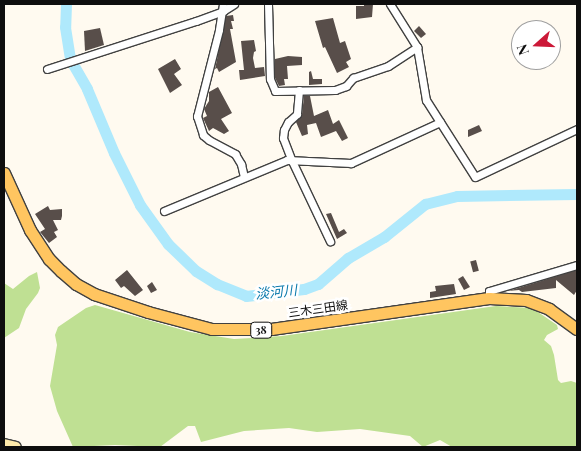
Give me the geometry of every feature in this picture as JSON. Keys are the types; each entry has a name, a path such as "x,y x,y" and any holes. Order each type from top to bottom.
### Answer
{"main road":[{"name":"三木三田線","path":"4,173 30,230 49,259 61,272 76,284 94,294 157,314 212,328 271,329 489,298 526,300 549,309 577,329"}],"street":[{"path":"47,69 102,52 234,4"},
{"path":"268,4 270,79 275,91 341,88 346,86 353,78 388,66 417,47"},
{"path":"390,4 417,47 426,100 474,177 577,129"},
{"path":"223,7 196,116 208,140 235,154 241,164 244,177"},
{"path":"298,90 297,114 288,122 283,138 330,241"},
{"path":"164,211 287,160 351,163 440,122"},
{"path":"489,298 489,291 577,265"},
{"path":"4,444 16,447"}],"green space":[{"path":"37,272 40,288 38,293 26,309 19,328 4,338 4,283 13,289"},
{"path":"95,305 190,332 234,339 282,336 496,306 532,308 557,325 558,329 547,335 544,340 551,346 558,380 561,383 571,381 577,383 577,447 452,447 440,440 423,447 410,436 360,429 317,432 289,428 244,431 201,442 195,426 188,426 160,447 115,445 73,447 57,411 50,386 57,345 55,335 58,327 86,308"}],"building":[{"path":"364,4 373,4 372,17 356,19 356,6 364,6"},
{"path":"233,15 234,21 231,21 233,29 230,29 236,62 219,72 217,68 215,69 226,16"},
{"path":"333,18 340,43 345,41 351,59 346,62 349,67 337,73 325,47 323,48 315,21"},
{"path":"419,26 426,34 421,38 414,31"},
{"path":"100,28 104,45 85,51 84,31"},
{"path":"254,40 256,51 253,58 255,68 264,67 265,76 240,80 239,70 244,70 241,41"},
{"path":"288,56 302,57 302,65 287,66 288,79 284,79 285,85 279,86 275,78 275,59"},
{"path":"175,59 181,69 174,74 182,85 170,93 158,69"},
{"path":"311,71 313,79 322,79 322,84 309,85 309,72"},
{"path":"218,87 232,113 221,119 229,131 224,134 213,128 209,131 203,118 207,116 204,109 209,101 209,92"},
{"path":"304,96 310,96 314,116 328,110 333,124 339,120 348,138 342,141 336,131 321,137 316,123 307,125 308,134 302,136 296,122 302,114"},
{"path":"479,125 482,131 468,137 468,130"},
{"path":"48,206 50,210 62,209 61,220 53,220 58,230 54,232 57,237 49,243 40,232 45,229 35,214"},
{"path":"331,213 339,232 344,229 347,233 337,239 326,214"},
{"path":"476,260 479,271 473,272 470,262"},
{"path":"127,270 143,290 135,296 124,286 121,288 115,280"},
{"path":"577,270 577,290 574,295 556,280 556,288 522,292 519,290 508,291"},
{"path":"463,276 470,287 464,290 458,279"},
{"path":"152,282 157,290 151,293 147,286"},
{"path":"454,284 456,294 430,298 430,292 436,291 435,286"}],"waterway":[{"name":"淡河川","path":"66,4 65,27 70,59 87,89 114,153 140,205 168,244 196,271 217,284 246,296 304,289 318,284 348,258 384,237 425,204 457,196 577,194"}]}
